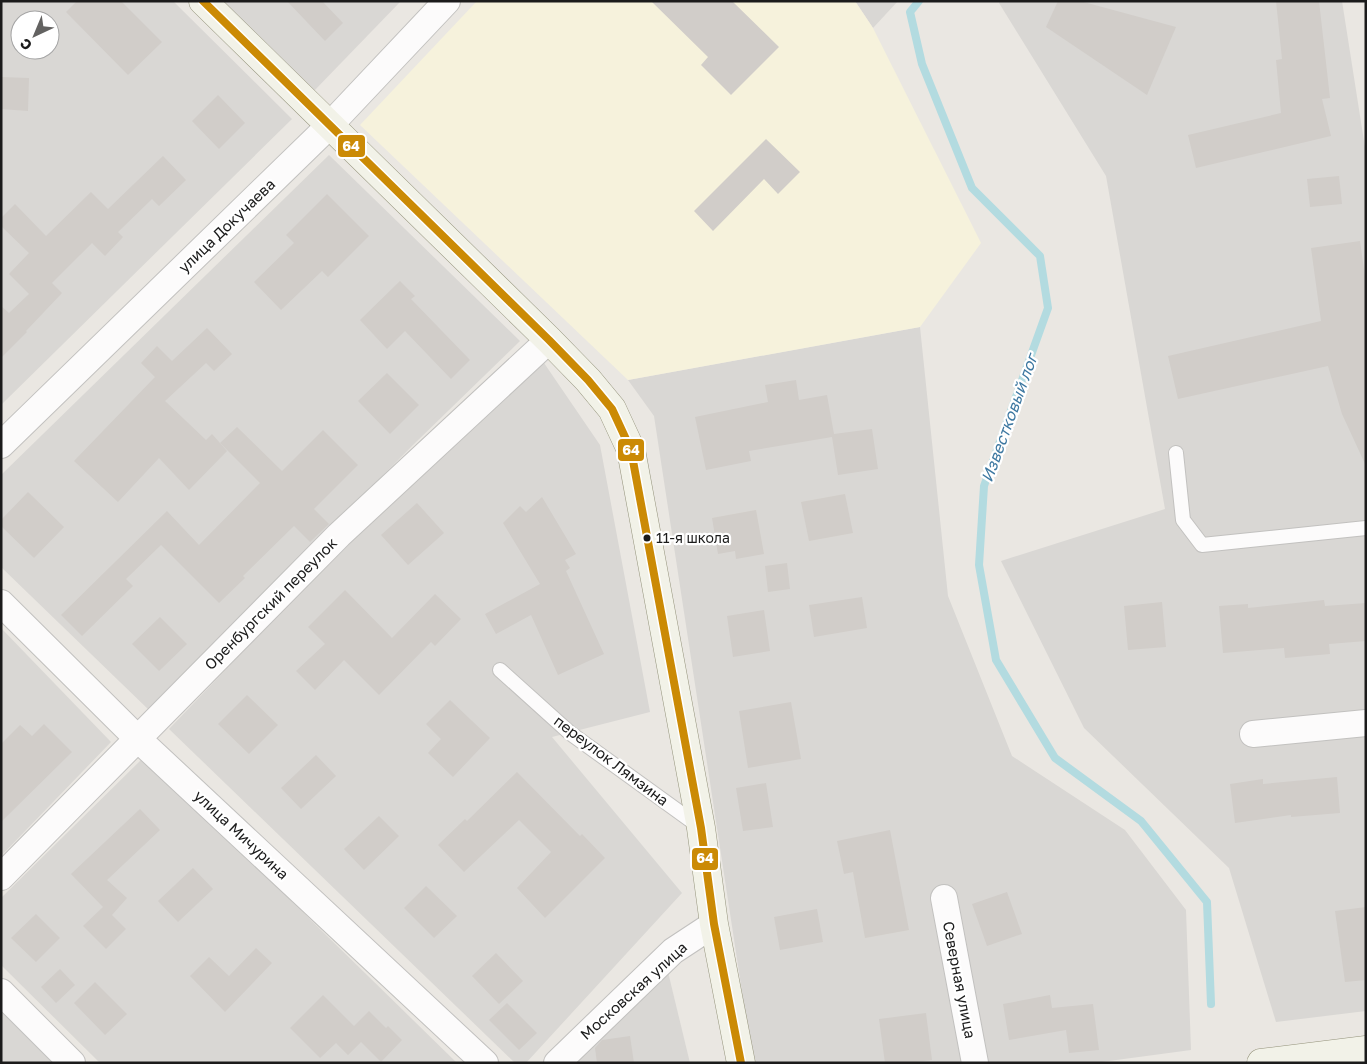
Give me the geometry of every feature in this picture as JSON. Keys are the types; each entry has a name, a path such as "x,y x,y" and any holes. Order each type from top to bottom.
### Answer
{"street":[{"path":"202,1 549,340 588,380 612,409 631,450 701,828 714,924 741,1063"},
{"name":"улица Докучаева","path":"1,445 330,126 447,1"},
{"name":"Оренбургский переулок","path":"1,877 339,535 549,340"},
{"name":"улица Мичурина","path":"1,603 138,739 485,1063"},
{"path":"1253,734 1366,724"},
{"name":"Северная улица","path":"944,898 975,1063"},
{"name":"Московская улица","path":"556,1063 673,951 714,924"},
{"path":"1,992 72,1063"},
{"path":"1261,1063 1366,1050"}],"lane":[{"path":"1176,453 1183,520 1202,545 1366,528"},
{"name":"переулок Лямзина","path":"500,670 570,733 701,828"}],"shaded area":[{"path":"1,1 173,1 292,119 1,405"},
{"path":"222,1 401,1 313,92"},
{"path":"477,1 855,1 873,28 981,243 920,327 628,380 360,125"},
{"path":"855,1 898,1 873,28"},
{"path":"1000,1 1342,1 1366,154 1366,1011 1276,1022 1229,868 1084,728 1001,561 1165,509 1106,176 999,3"},
{"path":"329,155 520,341 413,445 150,711 1,567 1,475"},
{"path":"920,327 948,596 1012,756 1125,830 1186,910 1191,1050 1094,1063 757,1063 752,1057 654,416 628,380"},
{"path":"544,363 600,445 650,712 552,737 682,893 526,1063 515,1063 169,729 345,545"},
{"path":"1,628 111,742 1,856"},
{"path":"144,757 457,1063 100,1063 1,965 1,898"},
{"path":"668,972 690,1063 569,1063"},
{"path":"1,1002 63,1063 1,1063"}],"building":[{"path":"77,1 121,1 162,42 128,75 66,12"},
{"path":"287,1 322,1 343,23 325,41"},
{"path":"651,1 732,1 779,47 731,95 701,65 708,57"},
{"path":"1058,1 1080,1 1176,27 1147,95 1046,27"},
{"path":"1276,1 1319,1 1330,98 1322,99 1331,136 1196,168 1188,135 1281,113 1276,60 1282,59"},
{"path":"1,77 29,78 28,111 1,109"},
{"path":"218,95 245,123 219,149 192,121"},
{"path":"766,139 800,172 778,194 764,179 713,231 694,211"},
{"path":"163,156 186,180 159,206 152,199 118,232 123,237 105,256 92,243 52,283 62,293 1,358 1,306 9,313 29,294 9,274 29,253 1,226 1,218 15,204 46,236 91,192 108,209"},
{"path":"1339,176 1342,204 1310,207 1307,179"},
{"path":"327,194 369,236 328,277 322,271 281,310 254,282 294,243 286,235"},
{"path":"1360,241 1366,284 1366,466 1342,414 1328,366 1178,399 1168,356 1321,321 1311,248"},
{"path":"400,281 415,296 411,299 470,360 451,379 405,331 387,349 360,320"},
{"path":"207,328 232,354 214,371 206,363 165,401 206,440 212,434 227,451 189,490 159,458 118,502 74,461 155,377 141,363 157,346 172,361"},
{"path":"387,373 419,405 390,434 358,401"},
{"path":"796,380 799,400 827,395 834,434 872,429 878,469 838,475 832,437 749,451 751,461 706,470 695,417 768,402 765,385"},
{"path":"237,427 282,471 323,430 358,465 314,509 329,524 310,542 294,526 243,576 245,578 219,603 161,545 126,579 133,586 82,636 61,615 167,511 199,545 260,483 220,443"},
{"path":"28,492 64,527 34,558 1,526 1,520"},
{"path":"845,494 853,533 809,541 801,502"},
{"path":"542,497 576,554 565,560 570,568 566,571 604,654 558,675 531,615 496,634 485,614 540,584 503,523 520,506 526,512"},
{"path":"417,503 444,533 408,565 381,535"},
{"path":"756,510 764,554 736,559 735,551 718,554 712,518"},
{"path":"787,563 790,589 768,592 765,566"},
{"path":"345,590 392,638 435,594 461,619 435,646 431,642 379,695 344,660 315,690 296,671 325,644 308,627"},
{"path":"862,597 867,628 814,637 809,605"},
{"path":"1324,600 1325,606 1366,603 1366,641 1329,644 1330,654 1285,658 1284,648 1223,653 1219,606 1248,604 1248,608"},
{"path":"1162,602 1166,647 1128,650 1124,606"},
{"path":"764,610 770,651 733,657 727,616"},
{"path":"160,617 187,644 159,671 132,644"},
{"path":"247,695 278,725 249,754 218,724"},
{"path":"450,700 490,738 453,777 428,753 441,739 426,724"},
{"path":"791,702 801,759 748,768 739,711"},
{"path":"44,724 72,752 1,822 1,744 20,725 32,736"},
{"path":"316,755 336,776 301,809 281,788"},
{"path":"517,772 580,836 582,834 605,858 545,918 517,888 551,852 519,820 464,872 438,845 465,819 467,821"},
{"path":"1337,777 1340,813 1291,817 1291,815 1235,823 1230,784 1263,779 1263,784"},
{"path":"766,783 773,827 743,831 736,788"},
{"path":"140,809 160,830 107,880 127,898 112,915 126,929 106,949 83,926 103,907 71,874"},
{"path":"379,816 399,836 364,870 344,849"},
{"path":"890,830 909,930 865,938 853,872 844,874 837,841"},
{"path":"193,868 213,889 178,922 158,901"},
{"path":"426,886 457,916 434,938 404,908"},
{"path":"1007,892 1022,934 987,946 972,904"},
{"path":"1366,907 1366,980 1345,982 1335,911"},
{"path":"817,909 823,942 780,950 774,917"},
{"path":"36,914 60,938 36,962 11,938"},
{"path":"256,948 272,963 225,1012 190,976 209,957 229,976"},
{"path":"496,953 523,981 499,1004 472,976"},
{"path":"60,969 75,985 56,1003 41,987"},
{"path":"95,982 127,1014 105,1035 74,1003"},
{"path":"323,995 354,1026 369,1011 386,1028 388,1026 402,1040 381,1062 361,1042 348,1055 336,1043 320,1058 290,1028"},
{"path":"1050,995 1052,1008 1093,1004 1099,1050 1069,1053 1066,1030 1009,1040 1003,1004"},
{"path":"507,1003 537,1033 519,1050 489,1020"},
{"path":"926,1013 932,1060 885,1063 879,1019"},
{"path":"630,1036 634,1063 597,1063 595,1048 602,1040"}],"waterway":[{"name":"Известковый лог","path":"919,1 910,12 922,64 972,188 1040,256 1048,308 984,486 979,565 996,660 1055,758 1141,821 1207,902 1211,1004"}],"transit line":[{"name":"64","path":"203,1 549,340 588,380 612,409 631,450 701,828 714,924 741,1063"}],"place":[{"name":"11-я школа","path":"647,538"}]}
